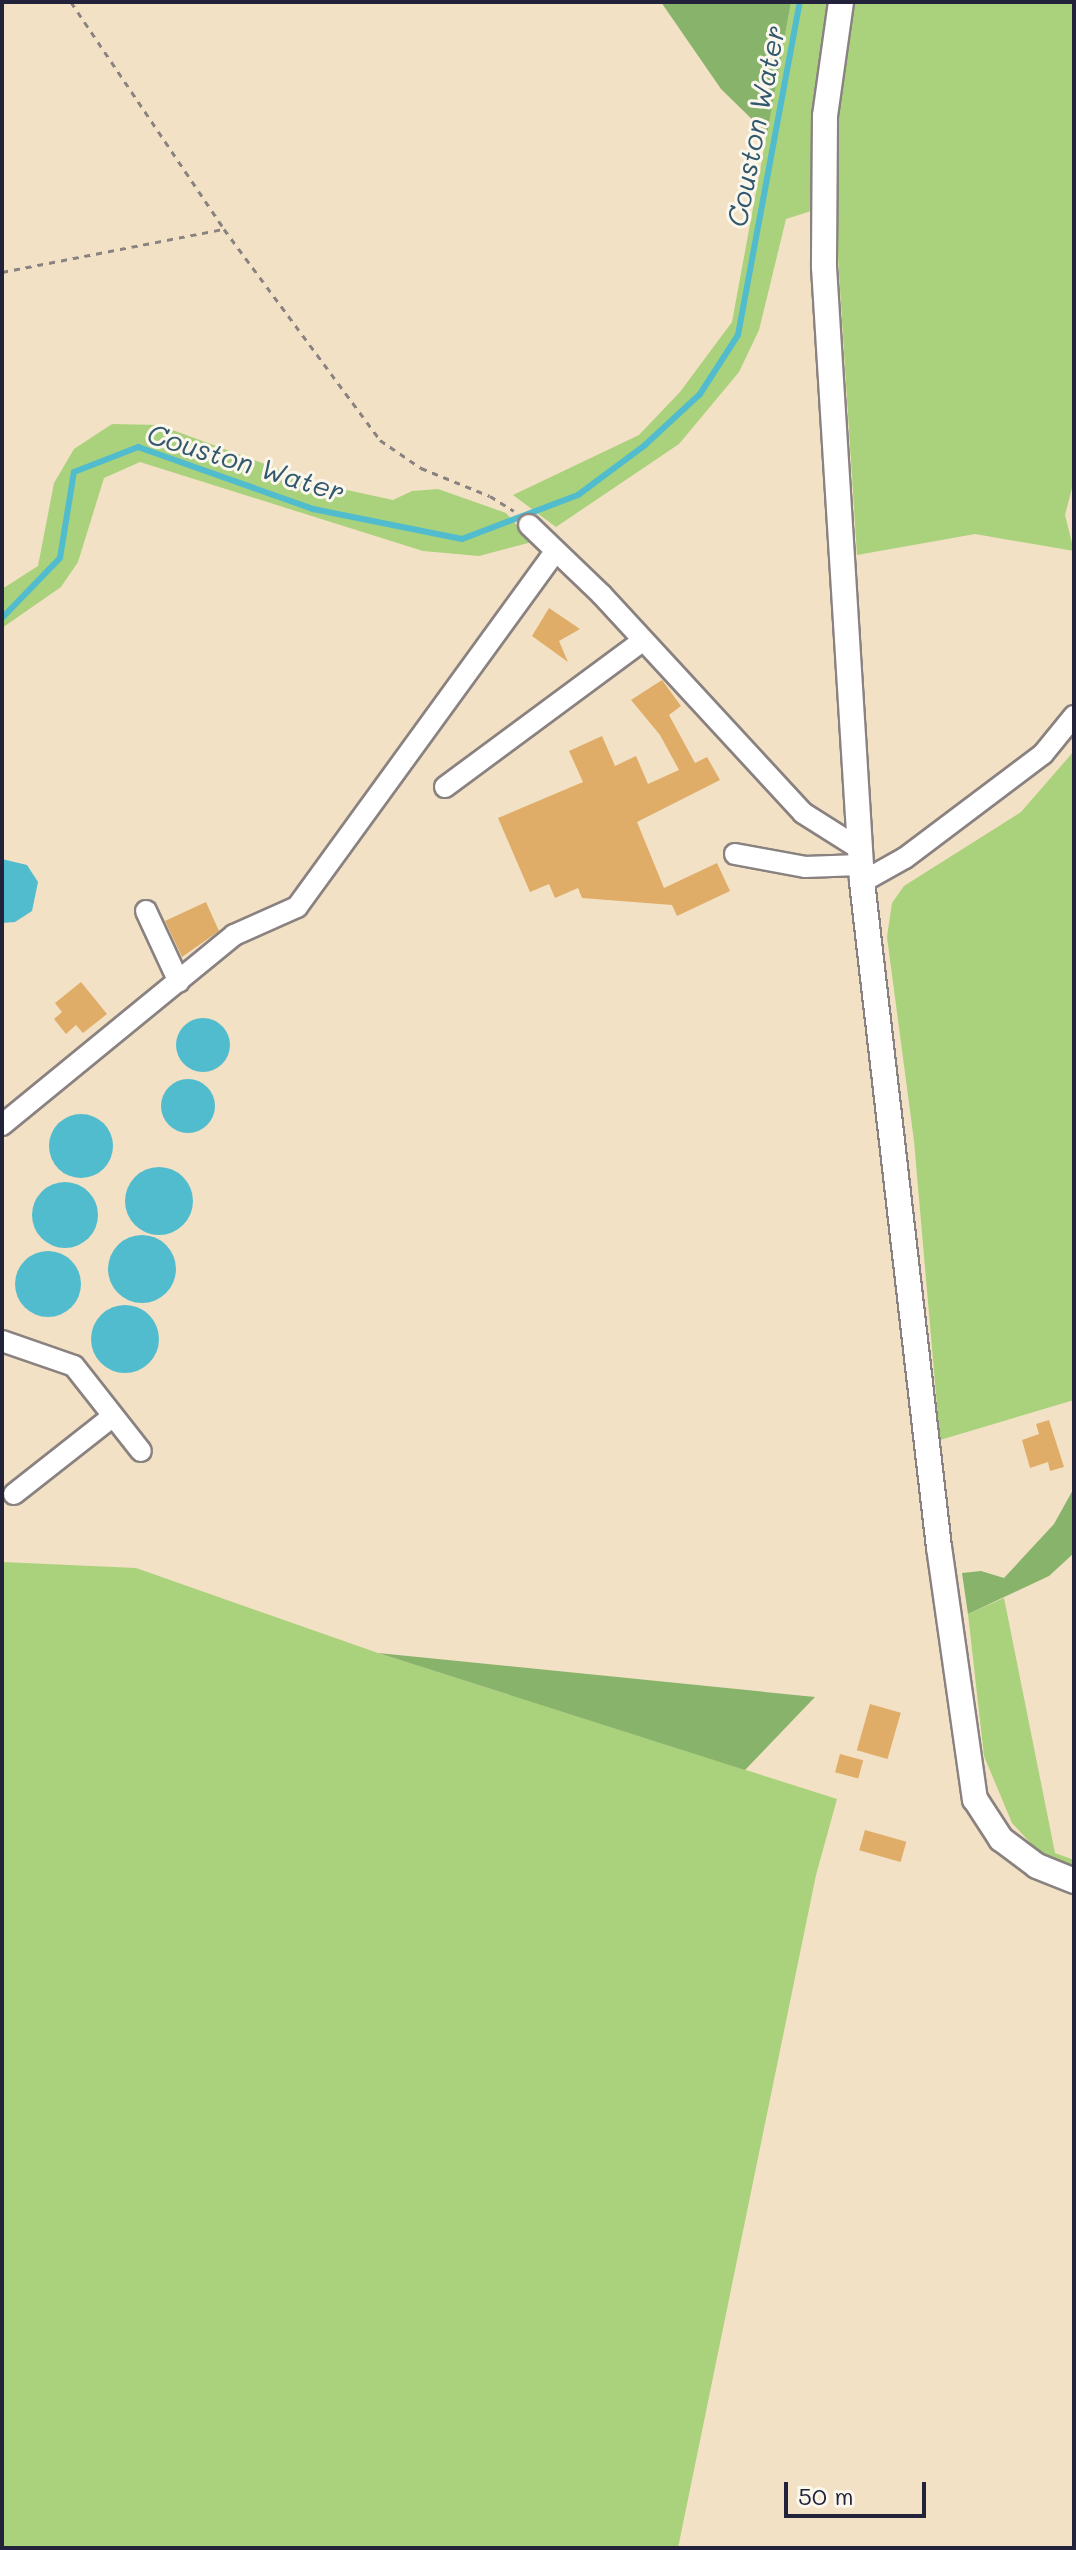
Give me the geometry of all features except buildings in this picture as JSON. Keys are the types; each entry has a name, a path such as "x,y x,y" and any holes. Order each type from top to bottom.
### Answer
{"main road":[{"path":"841,2 825,116 824,267 861,865 937,1531 975,1799 1001,1839 1037,1866 1074,1881"}],"street":[{"path":"529,525 803,813 861,865"},
{"path":"2,1125 234,935 297,907 555,552"},
{"path":"445,787 642,641"},
{"path":"735,854 805,867 861,865 905,858 1043,754 1074,716"},
{"path":"146,911 179,982"},
{"path":"2,1341 74,1366 141,1451"},
{"path":"14,1494 113,1416"}],"path":[{"path":"71,2 224,229 380,440 421,468 510,507"},
{"path":"2,272 224,229"}],"green space":[{"path":"661,2 791,2 767,134 721,89"},
{"path":"791,2 830,2 811,137 811,211 786,219 759,330 739,372 679,444 556,527 513,495 639,435 680,392 732,322"},
{"path":"851,2 1074,2 1074,480 1065,515 1074,551 975,534 857,555 834,195 838,104"},
{"path":"112,424 159,425 319,484 393,500 412,491 438,489 506,513 532,542 479,556 423,551 140,462 104,478 78,562 61,587 2,628 2,589 38,566 54,483 74,449"},
{"path":"1074,751 1074,1400 940,1440 914,1141 887,937 892,903 904,886 1021,812"},
{"path":"1074,1488 1074,1553 1049,1576 968,1614 962,1573 981,1571 1004,1578 1054,1524"},
{"path":"2,1562 136,1568 378,1653 837,1799 816,1875 678,2548 2,2548"},
{"path":"1004,1598 1055,1853 1074,1860 1074,1868 1036,1849 1012,1823 984,1756 968,1614"},
{"path":"378,1653 815,1697 745,1770"}],"water":[{"path":"2,859 27,865 38,882 32,911 15,922 2,923"},
{"path":"203,1018 222,1026 230,1045 222,1064 203,1072 184,1064 176,1045 184,1026"},
{"path":"188,1079 207,1087 215,1106 207,1125 188,1133 169,1125 161,1106 169,1087"},
{"path":"75,1114 87,1114 104,1123 111,1134 111,1158 104,1169 87,1178 75,1178 63,1173 54,1164 49,1152 49,1140 54,1128 63,1119"},
{"path":"159,1167 183,1177 193,1201 183,1225 159,1235 135,1225 125,1201 135,1177"},
{"path":"65,1182 78,1185 88,1192 95,1202 98,1215 95,1228 88,1238 78,1245 65,1248 52,1245 42,1238 35,1228 32,1215 35,1202 42,1192 52,1185"},
{"path":"142,1235 166,1245 176,1269 166,1293 142,1303 118,1293 108,1269 118,1245"},
{"path":"48,1251 61,1254 71,1261 78,1271 81,1284 78,1297 71,1307 61,1314 48,1317 35,1314 25,1307 18,1297 15,1284 18,1271 25,1261 35,1254"},
{"path":"125,1305 149,1315 159,1339 149,1363 125,1373 101,1363 91,1339 101,1315"}],"waterway":[{"name":"Couston Water","path":"2,618 60,558 74,472 138,447 313,509 462,539 578,495 645,445 700,394 738,335 800,2"}]}
